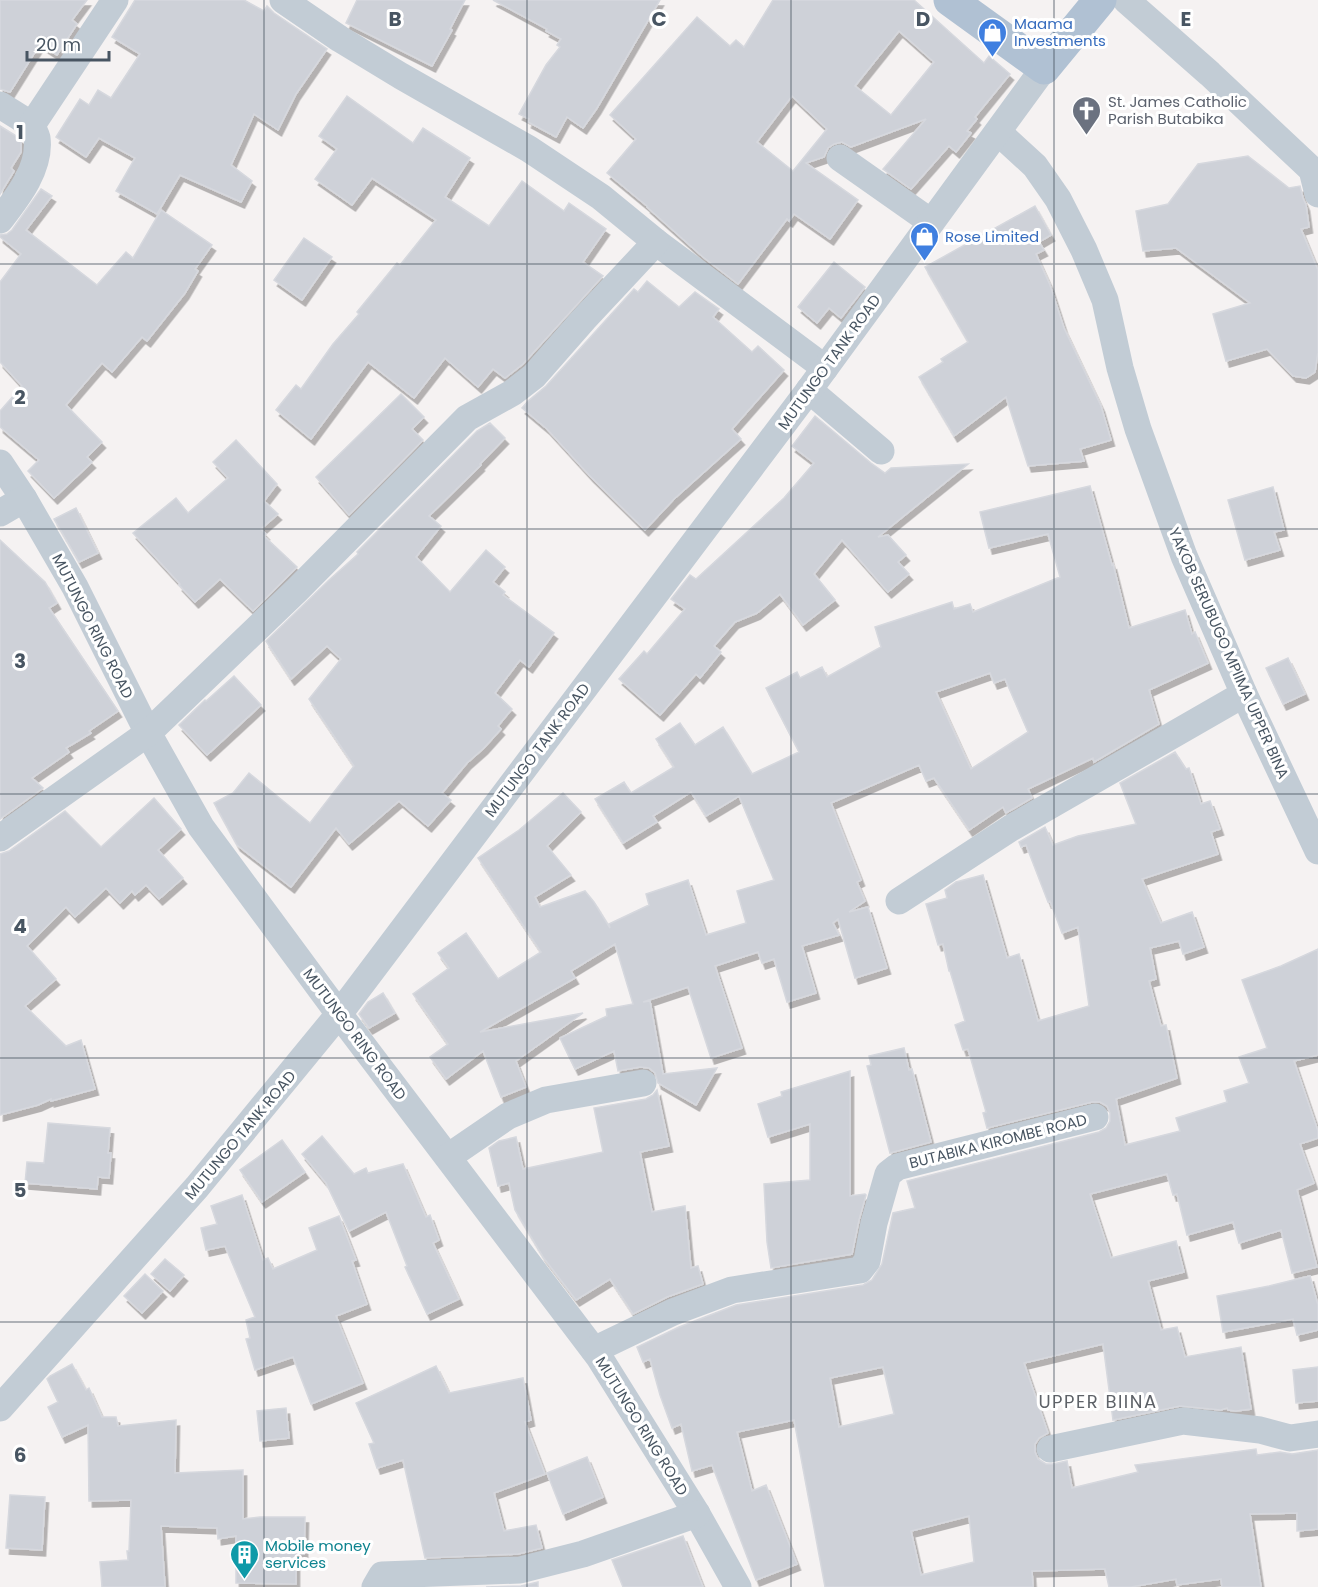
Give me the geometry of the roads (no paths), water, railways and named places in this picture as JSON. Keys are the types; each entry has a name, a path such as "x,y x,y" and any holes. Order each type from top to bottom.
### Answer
{"main road":[{"path":"950,0 1044,68 1100,0"}],"street":[{"path":"32,124 115,0"},
{"path":"283,0 340,39 529,149 601,197 656,242 825,368"},
{"path":"1126,0 1312,170 1318,194"},
{"name":"MUTUNGO TANK ROAD","path":"0,1408 197,1187 339,1014 809,390 1044,68"},
{"path":"0,105 32,124 37,137 36,159 26,181 0,220"},
{"name":"YAKOB SERUBUGO MPIIMA UPPER BINA","path":"998,132 1035,166 1058,199 1084,250 1105,300 1120,368 1138,429 1184,556 1244,694 1318,851"},
{"path":"840,158 932,222"},
{"path":"0,838 148,733 297,590 467,418 512,393 534,376 656,242"},
{"path":"809,390 881,451"},
{"name":"MUTUNGO RING ROAD","path":"0,463 75,587 148,733 201,827 339,1014 594,1350 697,1514 738,1587"},
{"path":"0,513 24,500"},
{"path":"898,901 1011,828 1244,694"},
{"path":"448,1157 508,1116 546,1100 643,1083"},
{"name":"BUTABIKA KIROMBE ROAD","path":"594,1350 673,1312 732,1290 860,1270 867,1261 874,1222 888,1174 897,1167 1095,1117"},
{"path":"1050,1449 1183,1421 1260,1430 1290,1438 1318,1434"},
{"path":"375,1587 382,1575 520,1570 583,1554 697,1514"}],"place":[{"name":"Maama Investments","path":"993,58"},
{"name":"St. James Catholic Parish Butabika","path":"1087,136"},
{"name":"Rose Limited","path":"924,262"},
{"name":"Mobile money services","path":"244,1580"}],"district":[{"name":"UPPER BIINA","path":"1098,1401"}]}
